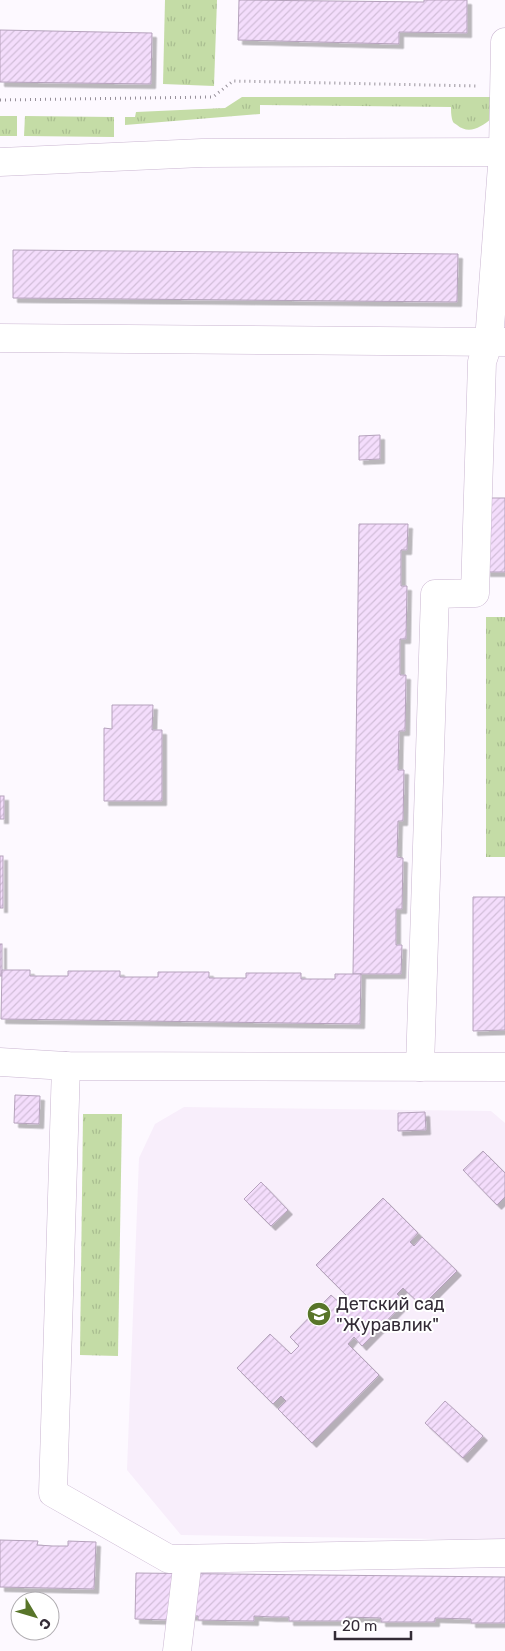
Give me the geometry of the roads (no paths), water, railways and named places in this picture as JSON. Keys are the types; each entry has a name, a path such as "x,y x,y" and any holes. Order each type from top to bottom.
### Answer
{"lane":[{"path":"420,1067 435,594 475,593 482,362 497,342 504,152 505,42"},
{"path":"0,162 202,153 504,152"},
{"path":"0,338 497,342"},
{"path":"0,1062 66,1066 505,1067"},
{"path":"66,1066 52,1493 169,1559 505,1553"},
{"path":"177,1651 188,1559"}],"place":[{"name":"Детский сад \"Журавлик\"","path":"319,1314"}]}
